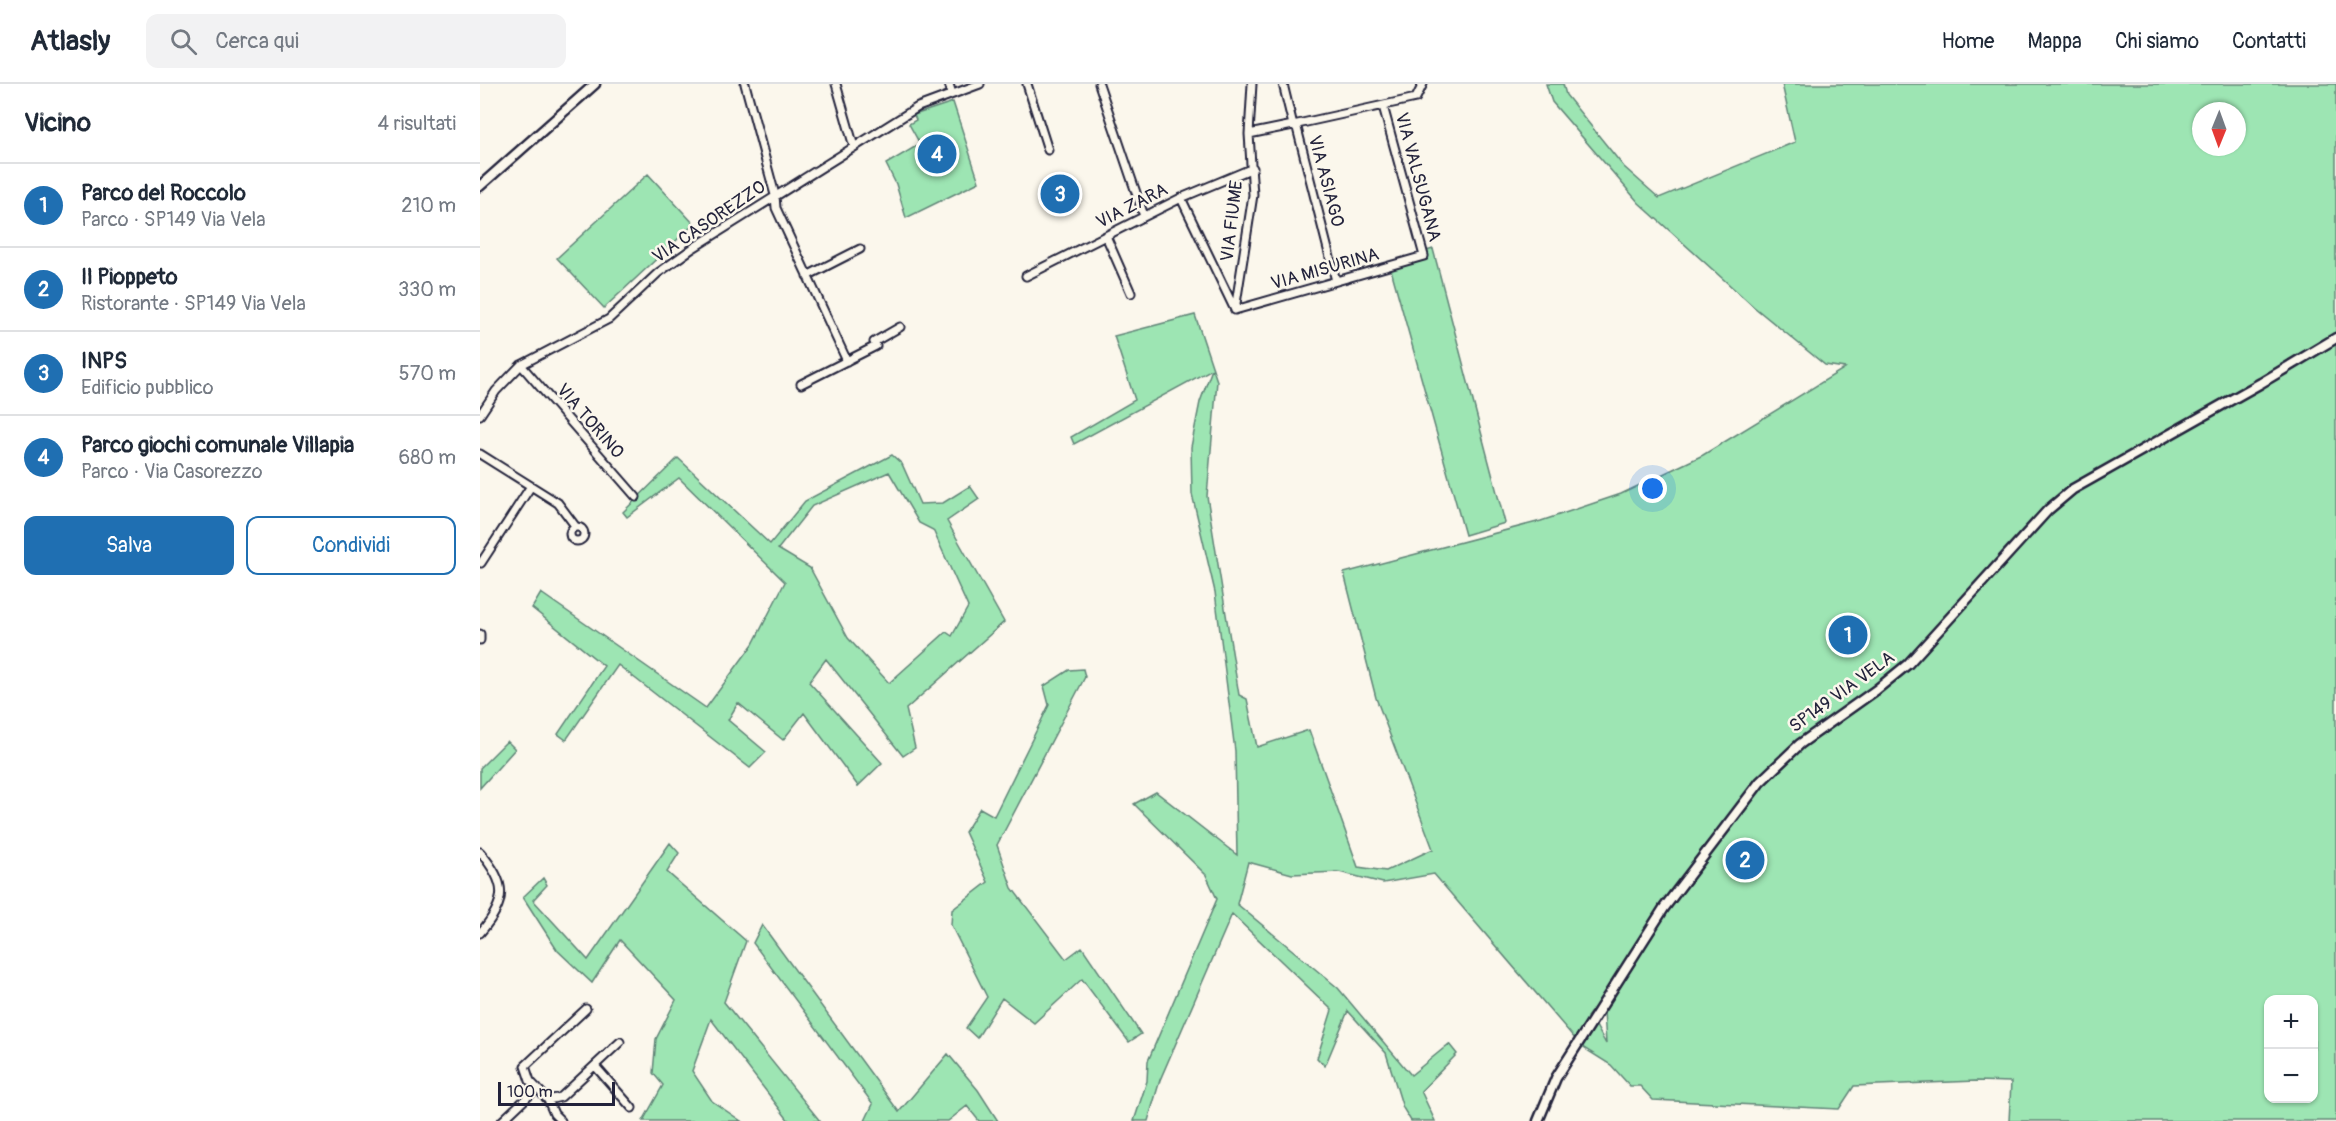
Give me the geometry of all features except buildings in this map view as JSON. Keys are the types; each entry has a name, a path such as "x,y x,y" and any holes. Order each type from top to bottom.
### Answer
{"street":[{"path":"480,186 595,84"},
{"path":"745,84 775,195 776,208 847,361"},
{"path":"836,84 854,147"},
{"path":"949,84 952,94"},
{"name":"VIA CASOREZZO","path":"480,415 496,391 521,365 609,319 658,273 693,248 918,107 980,84"},
{"path":"1027,84 1048,150"},
{"path":"1100,84 1144,216"},
{"name":"VIA FIUME","path":"1235,310 1250,226 1253,195 1250,134 1252,84"},
{"name":"VIA ASIAGO","path":"1283,84 1293,125 1297,128 1336,281"},
{"path":"1250,134 1416,98 1423,84"},
{"name":"VIA VALSUGANA","path":"1383,106 1424,256"},
{"name":"VIA ZARA","path":"1026,276 1144,216 1253,168"},
{"path":"1182,198 1235,310"},
{"path":"1106,236 1131,293"},
{"path":"807,276 860,249"},
{"name":"VIA MISURINA","path":"1235,310 1424,256"},
{"path":"801,384 876,346 874,342 900,327"},
{"name":"SP149 VIA VELA","path":"1538,1121 1556,1078 1664,908 1760,782 1779,762 1908,664 2059,500 2073,489 2262,383 2336,338"},
{"name":"VIA TORINO","path":"521,365 636,497"},
{"path":"480,454 558,503 576,526"},
{"path":"481,562 531,486"},
{"path":"480,634 480,640"},
{"path":"480,852 498,876 501,894 498,909 480,933"},
{"path":"561,1121 554,1114 548,1100 530,1081 525,1066 586,1009"},
{"path":"548,1100 561,1097 620,1042"},
{"path":"595,1066 633,1108"},
{"path":"502,1121 537,1088"}],"green space":[{"path":"1546,84 1563,84 1566,95 1624,167 1659,198 1795,142 1782,84 2336,84 2336,1121 2009,1121 2011,1082 1976,1081 1854,1086 1839,1109 1653,1100 1640,1086 1630,1086 1611,1065 1582,1047 1434,874 1383,883 1339,872 1292,874 1248,862 1237,904 1338,988 1411,1075 1449,1044 1457,1054 1421,1091 1435,1121 1411,1121 1403,1108 1386,1053 1348,1011 1325,1066 1317,1058 1332,1010 1232,914 1160,1080 1148,1121 1134,1121 1147,1081 1148,1061 1217,899 1206,875 1134,804 1156,792 1237,855 1235,751 1215,592 1192,494 1191,447 1200,402 1212,369 1074,444 1071,437 1135,400 1114,336 1195,315 1217,381 1207,496 1239,695 1247,699 1257,747 1309,730 1358,867 1386,871 1433,849 1376,698 1344,573 1541,521 1621,494 1703,455 1845,368 1825,365 1754,307 1639,203 1552,102","holes":["1604,1011 1606,1044 1596,1026 1587,1017 1590,1013"]},
{"path":"953,102 979,182 906,218 896,184 886,164 920,144 909,124 916,120 914,115"},
{"path":"648,174 694,224 604,308 557,258"},
{"path":"1433,249 1505,523 1465,535 1390,266 1424,256 1423,252"},
{"path":"892,455 902,464 920,504 943,503 970,486 979,499 947,521 1004,622 906,709 915,748 903,756 826,659 809,682 882,763 858,786 804,713 783,740 738,703 728,720 766,752 750,768 618,665 566,740 558,734 604,666 532,608 541,593 706,708 753,644 785,582 679,478 627,517 623,512 678,458 770,544 805,501","holes":["889,472 919,523 933,530 968,607 952,636 946,632 889,683 848,638 810,568 778,549 812,506"]},
{"path":"1083,669 1085,677 997,845 1012,888 1066,959 1082,947 1141,1034 1129,1042 1082,979 1034,1023 1002,998 977,1038 966,1028 987,997 951,925 952,910 988,882 965,832 980,808 994,816 1049,705 1044,686 1069,670"},
{"path":"507,741 515,749 480,788 480,768"},
{"path":"670,843 679,853 667,872 746,941 724,1002 820,1121 789,1121 711,1019 692,1071 712,1101 741,1121 643,1121 663,1085 653,1073 656,1039 676,1000 620,940 592,983 557,950 523,897 543,878 547,885 533,900 588,960"},
{"path":"762,925 899,1112 948,1054 978,1090 998,1121 979,1121 967,1106 948,1121 865,1121 873,1104 753,943"}],"place":[{"name":"Parco giochi comunale Villapia","path":"937,154"},
{"name":"INPS","path":"1060,194"},
{"name":"Parco del Roccolo","path":"1848,635"},
{"name":"Il Pioppeto","path":"1745,860"}]}
